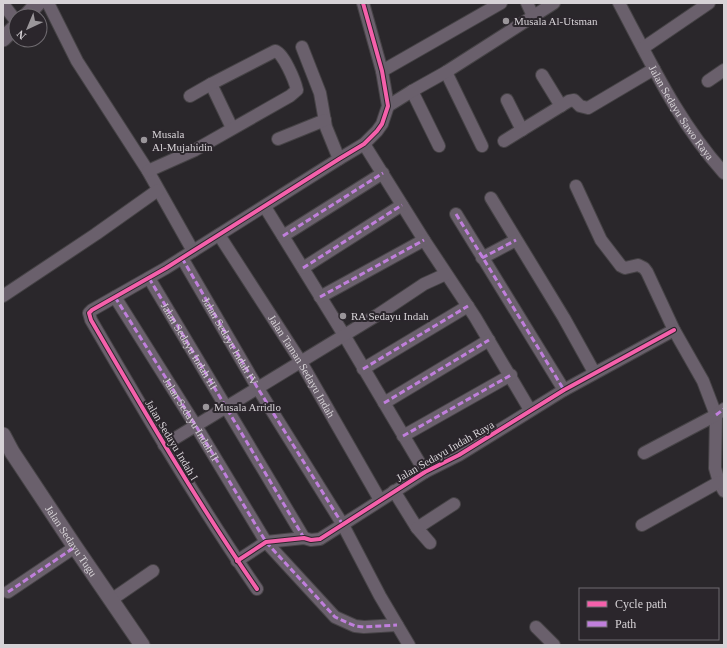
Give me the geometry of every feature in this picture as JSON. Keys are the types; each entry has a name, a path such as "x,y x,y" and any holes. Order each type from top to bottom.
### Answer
{"street":[{"path":"48,3 77,61 148,171 192,251"},
{"path":"382,71 501,3"},
{"path":"526,3 533,16"},
{"path":"388,106 446,72 554,3"},
{"name":"Jalan Sedayu Sawo Raya","path":"619,3 668,96 700,144 724,174"},
{"path":"643,48 709,3"},
{"path":"115,297 182,258 364,144 380,128 388,106 382,71 365,4"},
{"path":"302,47 320,93 329,135 338,159"},
{"path":"148,171 195,150 290,96 296,92 296,87 283,58 279,52 275,51 190,96"},
{"path":"504,141 569,101 574,100 580,106 588,108 654,69"},
{"path":"708,81 724,70"},
{"path":"446,72 482,146"},
{"path":"542,75 561,106"},
{"path":"211,84 232,128"},
{"path":"412,91 439,146"},
{"path":"506,100 522,130"},
{"path":"278,139 325,120"},
{"path":"364,144 424,240 468,306 511,375 530,410"},
{"path":"283,236 383,173"},
{"path":"576,186 601,240 621,266 624,268 638,265 644,268 647,272 674,330 720,412 715,468 722,486 642,525"},
{"path":"3,296 96,234 158,190"},
{"path":"491,198 564,318 594,372"},
{"path":"303,268 402,205"},
{"path":"264,207 344,335 425,472"},
{"path":"456,214 564,390"},
{"name":"Jalan Taman Sedayu Indah","path":"219,235 300,362 380,500"},
{"path":"320,297 424,240"},
{"path":"482,258 516,240"},
{"name":"Jalan Sedayu Indah IV","path":"182,258 258,387 343,525"},
{"path":"164,445 380,314 424,284 446,274"},
{"name":"Jalan Sedayu Indah III","path":"149,278 304,538"},
{"name":"Jalan Sedayu Indah I","path":"115,297 90,312 89,316 164,445 237,561 257,589"},
{"name":"Jalan Sedayu Indah II","path":"115,297 196,426 266,542 335,617 355,626 364,627 397,625"},
{"path":"363,369 468,306"},
{"name":"Jalan Sedayu Indah Raya","path":"237,561 266,542 304,538 311,540 320,539 425,472 460,455 530,410 594,372 674,330"},
{"path":"384,403 489,340"},
{"path":"403,436 511,375"},
{"path":"644,453 720,412"},
{"name":"Jalan Sedayu Tugu","path":"3,435 12,452 142,645"},
{"path":"394,491 418,528 430,543"},
{"path":"418,528 454,504"},
{"path":"343,525 380,596 409,645"},
{"path":"8,592 75,547"},
{"path":"111,600 153,571"},
{"path":"536,627 554,645"}],"marked path":[{"path":"283,236 383,173"},
{"path":"303,268 402,205"},
{"path":"456,214 564,390"},
{"path":"320,297 424,240"},
{"path":"482,258 516,240"},
{"path":"182,258 257,387 343,525 341,526"},
{"path":"149,278 304,538"},
{"path":"115,297 196,426 266,542 335,617 355,626 364,627 397,625"},
{"path":"363,369 468,306"},
{"path":"384,403 489,340"},
{"path":"403,436 511,375"},
{"path":"716,415 724,409"},
{"path":"8,592 75,547"}],"cycle path":[{"path":"257,589 171,456 91,320 89,313 166,268 364,144 377,131 382,124 388,106 382,71 363,3"},
{"path":"237,561 266,542 304,538 311,540 320,539 425,472 459,455 564,390 674,330"}],"place":[{"name":"Musala Al-Utsman","path":"506,21"},
{"name":"Musala Al-Mujahidin","path":"144,140"},
{"name":"RA Sedayu Indah","path":"343,316"},
{"name":"Musala Arridlo","path":"206,407"}]}
